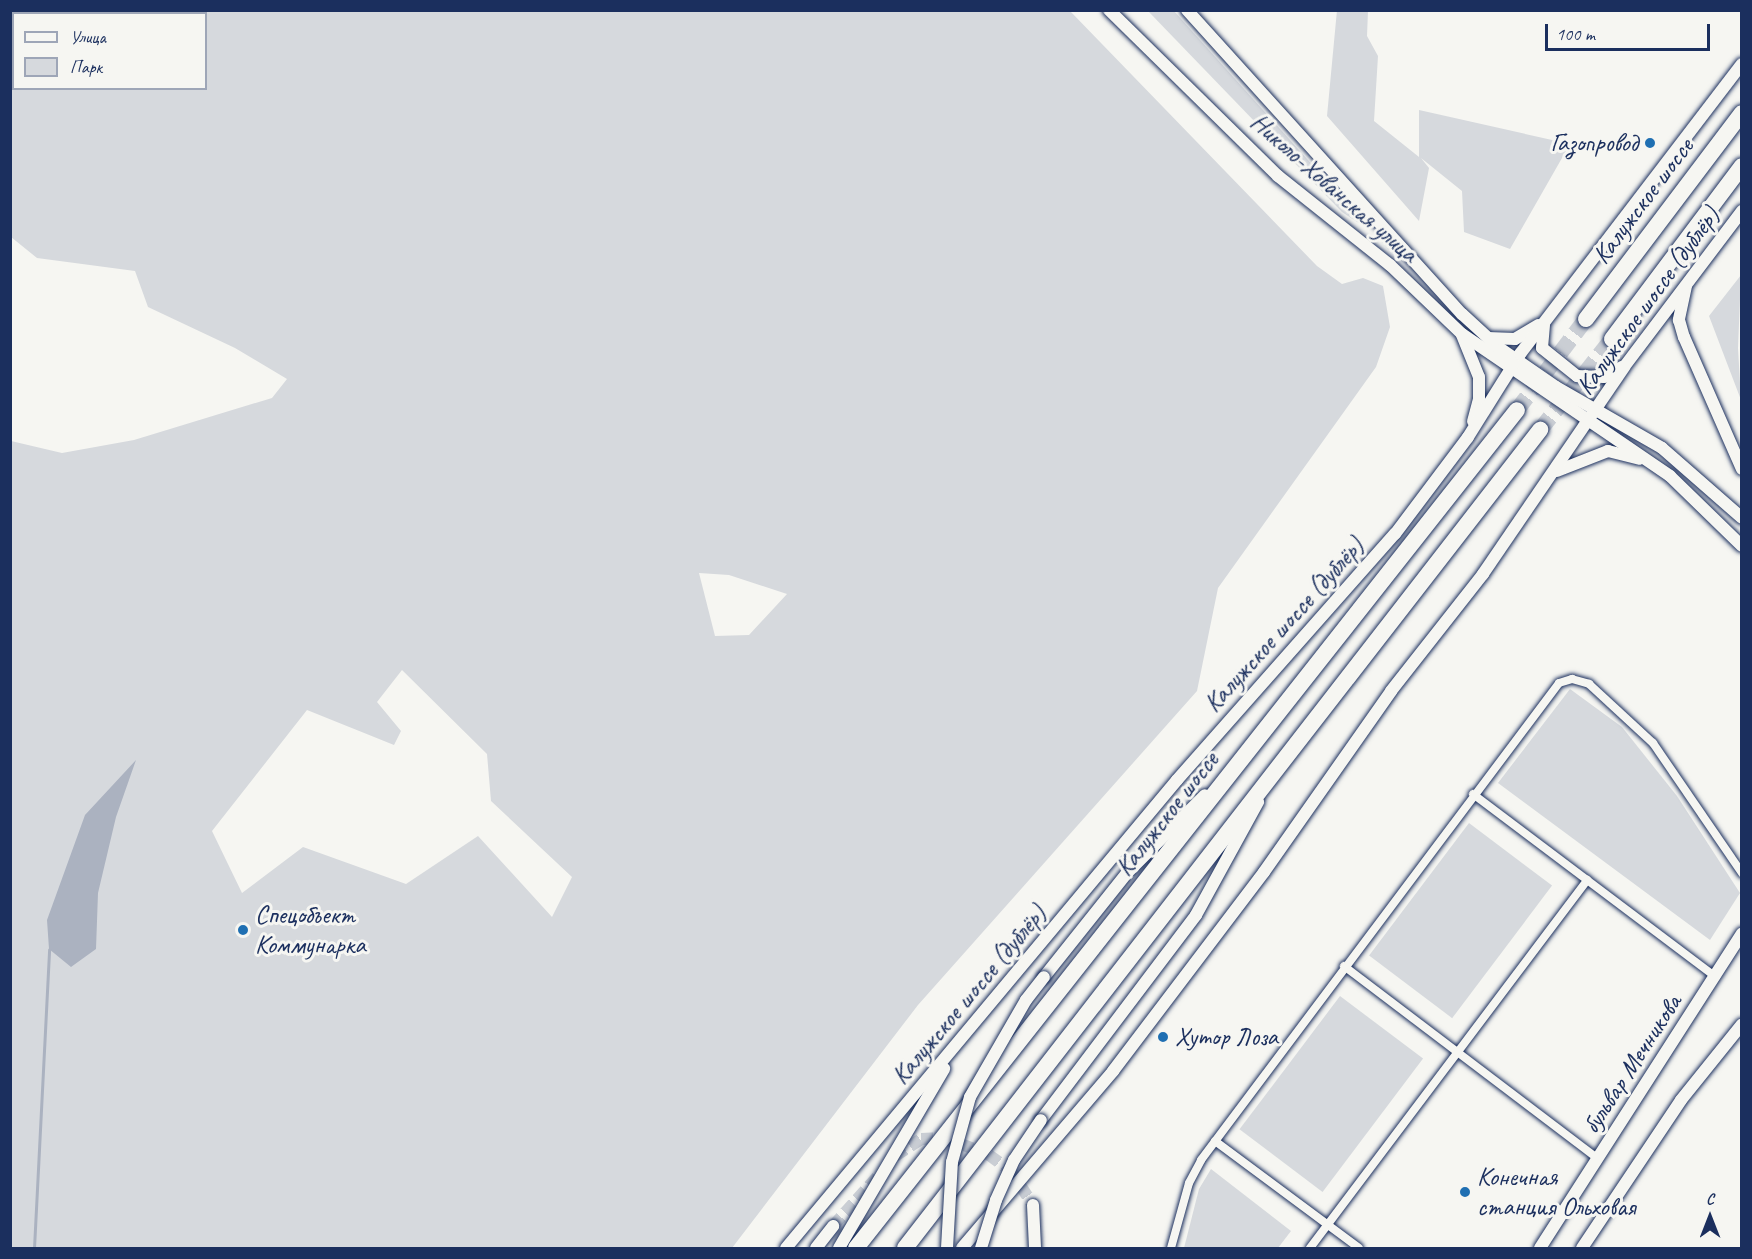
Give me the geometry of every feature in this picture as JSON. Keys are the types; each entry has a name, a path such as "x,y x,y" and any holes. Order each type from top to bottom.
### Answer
{"highway":[{"name":"Калужское шоссе","path":"1586,319 1742,113"},
{"path":"1612,339 1742,166"},
{"name":"Калужское шоссе","path":"856,1248 1516,410"},
{"path":"905,1248 1540,430"}],"main road":[{"name":"Николо-Хованская улица","path":"1109,10 1278,176 1390,265 1461,334 1513,364"},
{"name":"Николо-Хованская улица","path":"1187,10 1462,314 1513,364"},
{"name":"Калужское шоссе (дублёр)","path":"786,1248 834,1187 959,1045 1177,780 1395,534 1468,437 1513,364 1742,64"},
{"name":"Калужское шоссе (дублёр)","path":"962,1248 1113,1071 1556,471 1624,367 1689,277 1742,211"},
{"path":"1689,277 1679,320 1742,469"},
{"path":"1487,337 1515,339 1545,321"},
{"path":"1545,321 1540,339 1542,348 1577,376 1604,377 1624,367"},
{"path":"1461,334 1479,377 1479,399 1468,437"},
{"path":"1513,364 1619,420 1695,474 1742,518"},
{"path":"1513,364 1588,421 1655,465 1708,510 1742,546"},
{"path":"1556,471 1608,451 1655,465"},
{"path":"947,1248 952,1162 970,1097 1026,1000 1127,873 1246,754"},
{"path":"981,1248 1009,1170 1041,1120 1196,915 1276,770"},
{"name":"бульвар Мечникова","path":"1540,1248 1742,933"},
{"path":"1582,1248 1681,1100 1742,1024"},
{"path":"839,1248 959,1045"},
{"path":"1033,1204 1035,1248"},
{"path":"816,1248 833,1226"}],"street":[{"path":"1172,1248 1189,1183 1215,1141 1554,686 1563,680 1577,679 1596,689 1653,743 1742,873"},
{"path":"1473,794 1716,976"},
{"path":"1310,1248 1587,880"},
{"path":"1344,966 1597,1158"},
{"path":"1215,1141 1359,1248"}],"green space":[{"path":"1337,10 1368,11 1367,36 1378,56 1374,121 1419,157 1419,110 1570,144 1510,249 1464,232 1462,191 1421,158 1429,168 1419,221 1327,116"},
{"path":"10,11 1070,11 1317,266 1342,284 1363,278 1383,286 1390,327 1376,367 1218,588 1197,691 918,1005 732,1248 11,1248 11,441 62,453 134,440 272,398 287,379 235,348 148,307 135,271 37,258 11,237","holes":["699,573 729,575 787,594 749,635 715,636","402,670 487,754 491,801 572,877 552,917 478,836 406,884 303,847 242,893 212,831 307,710 394,745 401,731 377,702"]},
{"path":"1148,11 1174,11 1361,219 1360,224 1342,212"},
{"path":"1741,275 1738,348 1741,400 1709,316"},
{"path":"1570,689 1622,727 1677,796 1740,893 1710,940 1498,783"},
{"path":"1469,823 1552,886 1452,1018 1369,956"},
{"path":"1340,996 1423,1059 1323,1192 1239,1129"},
{"path":"1211,1169 1291,1231 1278,1248 1184,1248 1199,1189"}],"shaded area":[{"path":"136,760 116,817 98,893 96,949 71,967 49,949 47,920 85,815"}],"waterway":[{"path":"34,1248 49,949"}],"tunnel":[{"path":"1517,410 1586,319"},
{"path":"1540,430 1612,339"},
{"path":"895,1156 921,1139 942,1138 961,1144 989,1155 1011,1171 1033,1205"},
{"path":"833,1226 878,1176"}],"place":[{"name":"Газопровод","path":"1650,143"},
{"name":"Спецобъект Коммунарка","path":"243,930"},
{"name":"Хутор Лоза","path":"1163,1037"},
{"name":"Конечная станция Ольховая","path":"1465,1192"}]}
